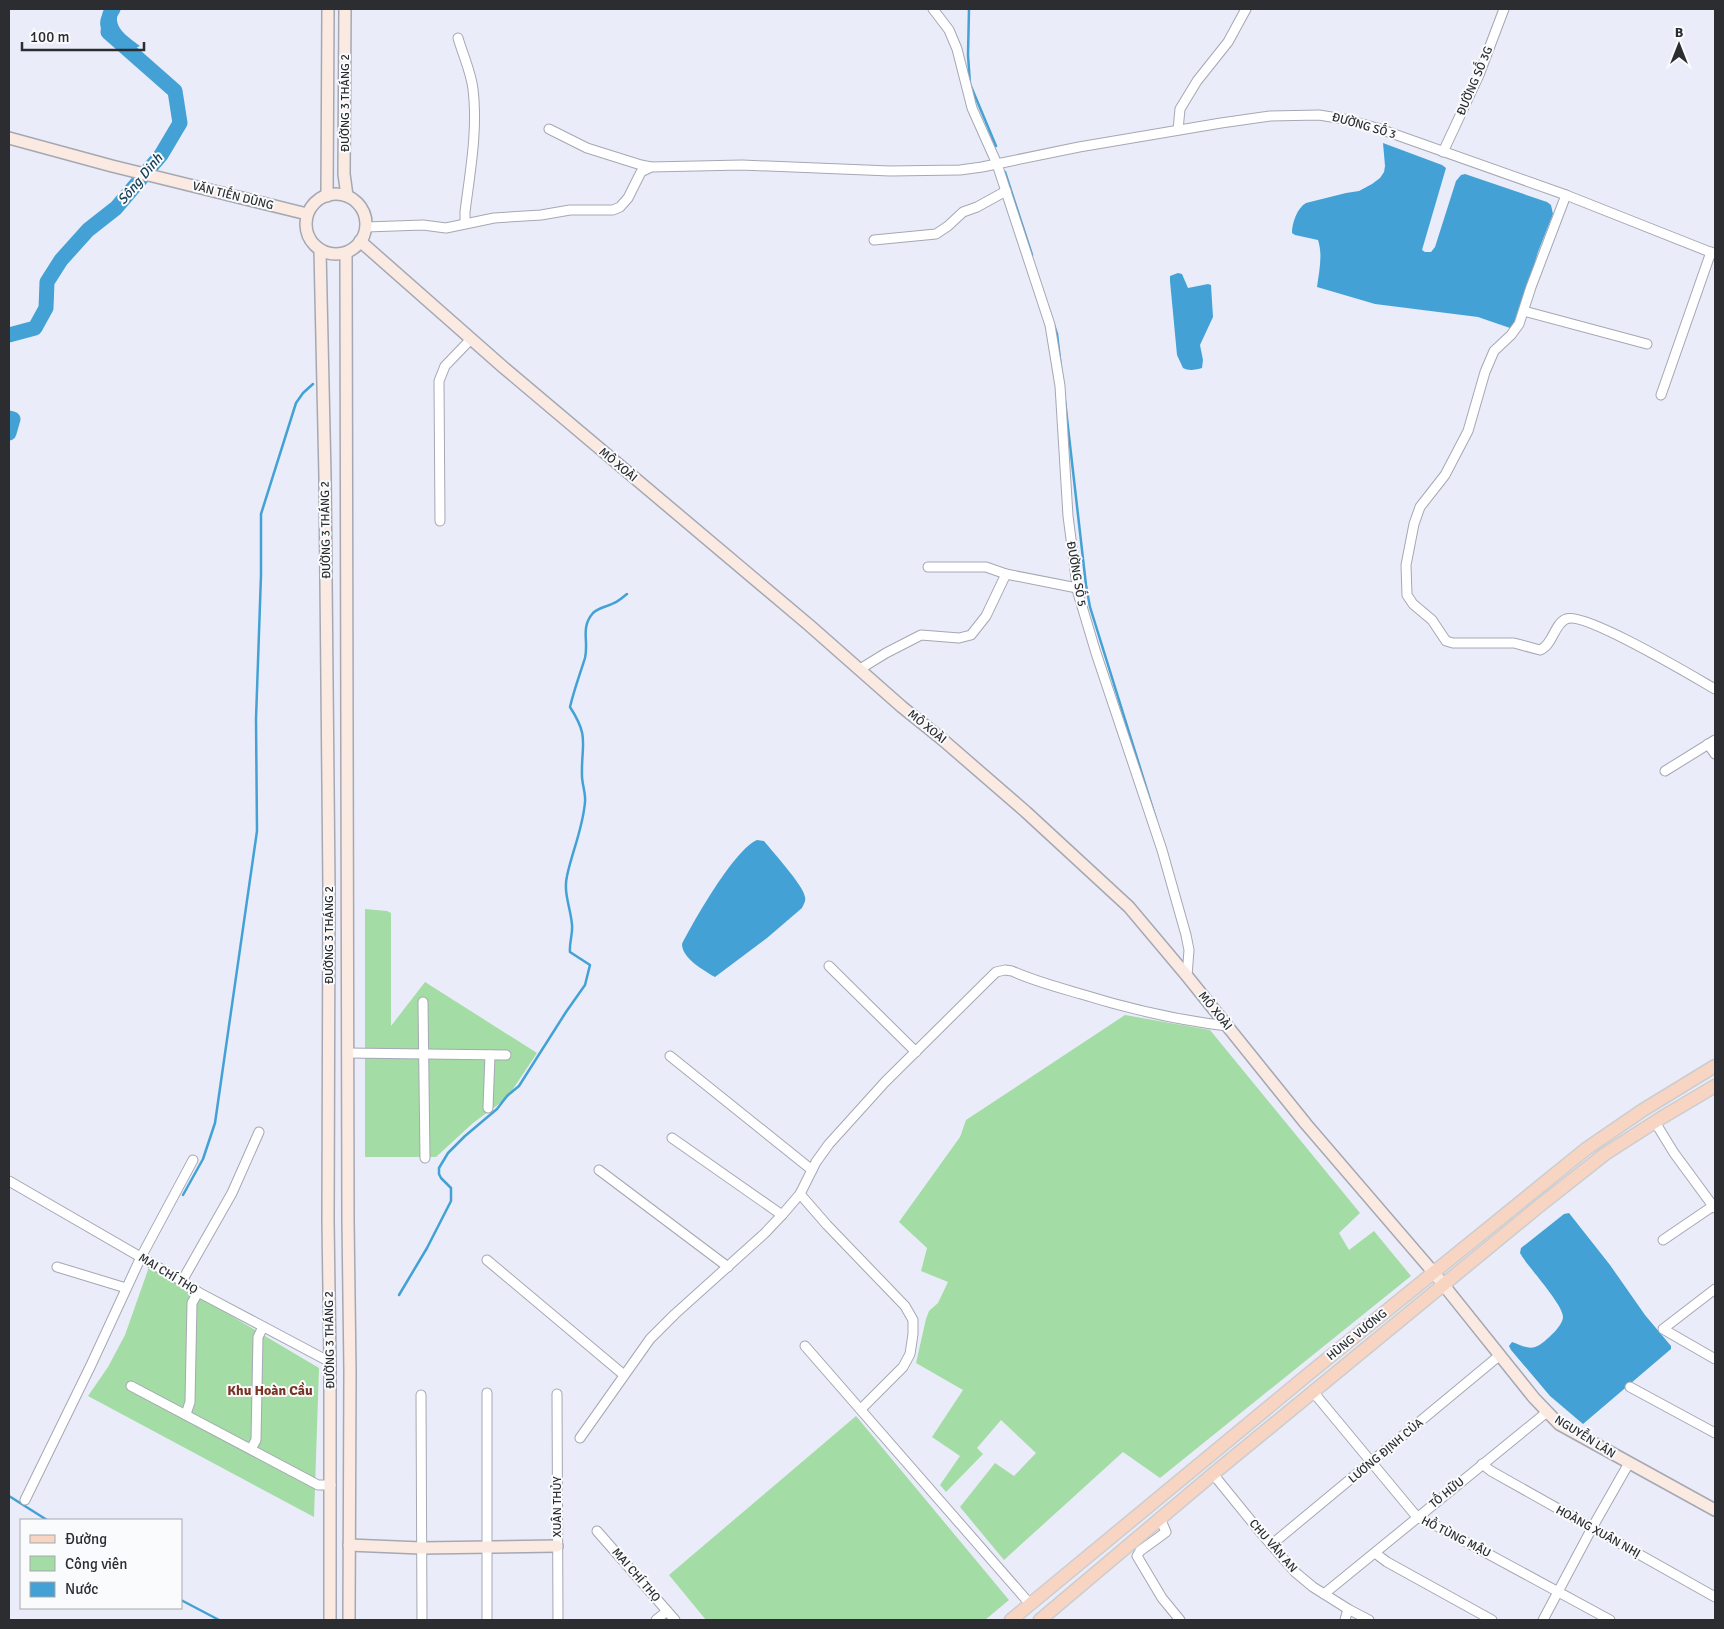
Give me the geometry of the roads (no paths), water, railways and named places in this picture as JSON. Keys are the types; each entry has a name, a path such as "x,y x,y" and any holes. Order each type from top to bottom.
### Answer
{"main road":[{"name":"ĐƯỜNG 3 THÁNG 2","path":"327,196 328,9"},
{"name":"ĐƯỜNG 3 THÁNG 2","path":"345,9 344,174 347,196"},
{"name":"VĂN TIẾN DŨNG","path":"9,138 112,166 307,214"},
{"path":"337,194 347,196 362,209 366,228 357,246 346,253 330,254 312,244 305,226 307,214 318,200 337,194"},
{"name":"MÔ XOÀI","path":"360,241 471,339 943,740 1109,888 1144,924 1306,1124 1444,1285"},
{"name":"ĐƯỜNG 3 THÁNG 2","path":"320,250 325,476 329,888 330,1620"},
{"name":"ĐƯỜNG 3 THÁNG 2","path":"346,253 347,1053 350,1372 349,1620"},
{"path":"325,476 347,475"},
{"path":"329,888 347,889"},
{"name":"HÙNG VƯƠNG","path":"1011,1620 1599,1140 1643,1110 1715,1066"},
{"name":"HÙNG VƯƠNG","path":"1041,1619 1213,1474 1605,1154 1715,1086"},
{"path":"328,1221 348,1220"},
{"name":"NGUYỄN LÂN","path":"1444,1285 1534,1398 1559,1424 1715,1510"},
{"path":"349,1545 421,1548 557,1546"},
{"path":"1030,1604 1041,1619"}],"street":[{"name":"ĐƯỜNG SỐ 5","path":"934,9 954,40 972,108 997,164 1052,335 1060,386 1068,516 1077,588 1096,653 1159,842 1188,941 1187,976"},
{"path":"1178,130 1180,109 1197,81 1228,42 1246,9"},
{"name":"ĐƯỜNG SỐ 3G","path":"1443,152 1479,75 1504,9"},
{"path":"458,38 471,80 474,109 473,142 465,223"},
{"name":"ĐƯỜNG SỐ 3","path":"549,129 586,148 628,162 651,167 675,165 781,165 920,171 960,170 1178,130 1270,116 1319,115 1344,119 1377,128 1566,195 1713,253"},
{"path":"366,228 424,225 446,228 488,218 541,215 570,210 600,211 616,209 628,198 640,172 651,167"},
{"path":"874,240 936,234 963,212 977,207 1006,191"},
{"path":"1566,195 1516,330 1494,351 1485,372 1468,431 1445,475 1426,498 1417,514 1406,565 1406,588 1410,600 1432,620 1446,641 1453,644 1514,643 1540,650 1546,646 1564,621 1572,618 1614,633 1715,689"},
{"path":"1661,395 1713,253"},
{"path":"1524,311 1647,344"},
{"path":"440,521 439,381 445,366 471,339"},
{"path":"928,567 986,567 1006,574 1077,588"},
{"path":"860,669 920,636 933,635 959,638 971,635 986,616 1006,574"},
{"path":"1664,771 1712,742 1715,754"},
{"path":"829,966 916,1052"},
{"path":"580,1438 650,1339 782,1215 800,1194 812,1170 829,1144 885,1082 996,972 1006,970 1047,985 1125,1008 1172,1019 1227,1026"},
{"path":"423,1002 425,1158"},
{"path":"347,1053 506,1055"},
{"path":"488,1108 490,1055"},
{"path":"670,1056 812,1170"},
{"path":"1655,1122 1674,1153 1714,1207 1663,1240"},
{"path":"182,1281 232,1192 259,1132"},
{"path":"672,1138 782,1215"},
{"path":"25,1500 141,1257 193,1160"},
{"path":"599,1170 728,1267"},
{"name":"MAI CHÍ THỌ","path":"9,1181 198,1292 330,1362"},
{"path":"800,1194 912,1315 912,1346 907,1361 861,1409"},
{"path":"487,1260 624,1375"},
{"path":"58,1267 126,1288"},
{"path":"1715,1288 1663,1329 1715,1358"},
{"path":"186,1414 190,1402 192,1303 198,1292"},
{"path":"251,1449 256,1440 258,1337 263,1327"},
{"path":"805,1346 1030,1604"},
{"name":"LƯƠNG ĐỊNH CỦA","path":"1271,1545 1371,1464 1500,1355"},
{"path":"131,1386 318,1485 331,1485"},
{"path":"1630,1387 1715,1433"},
{"name":"HỒ TÙNG MẬU","path":"1314,1392 1371,1464 1417,1517 1434,1524 1610,1620"},
{"path":"487,1393 487,1620"},
{"name":"XUÂN THỦY","path":"557,1394 558,1620"},
{"path":"421,1395 422,1620"},
{"name":"TỐ HỮU","path":"1324,1594 1547,1412"},
{"path":"1543,1620 1629,1463"},
{"name":"HOÀNG XUÂN NHỊ","path":"1482,1464 1491,1471 1715,1597"},
{"name":"CHU VĂN AN","path":"1213,1474 1295,1572 1324,1594 1369,1620"},
{"path":"1160,1518 1166,1532 1140,1551 1137,1556 1162,1598 1180,1620"},
{"name":"MAI CHÍ THỌ","path":"597,1530 675,1620"},
{"path":"1375,1553 1386,1562 1492,1620"},
{"path":"1345,1620 1348,1609"},
{"path":"656,1620 667,1611"}],"water":[{"path":"105,9 119,9 117,21 119,26 126,35 140,46 126,52 104,34 100,23"},
{"path":"1383,143 1446,168 1422,250 1425,252 1431,252 1435,247 1456,181 1461,175 1465,174 1551,205 1553,214 1513,327 1510,328 1478,317 1375,304 1317,287 1320,269 1318,240 1292,233 1296,216 1300,208 1306,203 1359,191 1380,178 1385,166"},
{"path":"1178,273 1182,274 1188,288 1211,285 1213,317 1200,345 1203,360 1202,368 1190,370 1183,368 1177,355 1170,276"},
{"path":"757,840 764,841 794,877 803,892 805,902 802,908 767,938 715,977 689,959 685,954 682,944 716,886 737,857"},
{"path":"1569,1213 1610,1265 1645,1315 1671,1346 1671,1349 1583,1424 1550,1396 1509,1346 1512,1342 1530,1348 1538,1346 1552,1335 1561,1323 1563,1317 1557,1303 1520,1253 1521,1248 1564,1214"}],"waterway":[{"name":"Sông Dinh","path":"9,335 35,328 46,308 47,282 61,260 88,230 116,208 161,155 180,123 175,91 108,32 110,14 113,9"},
{"path":"969,9 968,55 970,84 996,146"},
{"path":"1005,172 1032,255"},
{"path":"1054,325 1057,334 1061,368"},
{"path":"183,1195 203,1159 215,1123 257,831 256,719 261,514 296,403 313,384"},
{"path":"1065,401 1090,607 1156,819"},
{"name":"Sông Dinh","path":"9,418 13,419 9,433"},
{"path":"399,1295 427,1248 451,1201 451,1188 441,1178 439,1168 448,1153 497,1109 507,1096 519,1086 585,985 590,965 570,952 572,925 566,889 569,867 584,812 585,799 582,776 582,734 570,707 585,658 586,629 589,619 595,611 616,602 627,594"},
{"path":"9,1496 45,1519"},
{"path":"182,1601 219,1620"}],"district":[{"name":"Khu Hoàn Cầu","path":"270,1390"}]}
